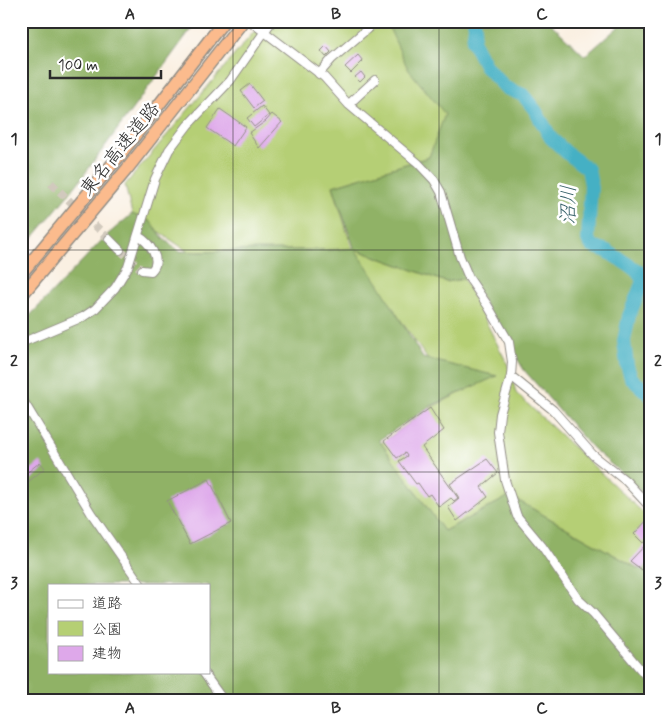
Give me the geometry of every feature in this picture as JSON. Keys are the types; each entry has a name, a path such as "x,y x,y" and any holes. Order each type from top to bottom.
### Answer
{"highway":[{"name":"東名高速道路","path":"21,274 114,163 224,21"},
{"name":"東名高速道路","path":"21,296 121,177 243,21"}],"street":[{"path":"250,21 319,74 349,104 418,163 434,180 441,192 460,257 469,278 509,342 512,362 511,376 500,414 498,432 504,480 517,516 542,546 578,599 651,682"},
{"path":"21,343 70,323 95,309 111,294 128,267 155,179 169,150 188,125 230,81 261,30 272,21"},
{"path":"319,74 332,59 373,24"},
{"path":"349,104 375,80"},
{"path":"138,236 148,242 156,260 155,268 151,271 142,270"},
{"path":"109,239 120,250"},
{"path":"511,376 553,410 593,455 626,481 651,508"},
{"path":"21,397 91,513 140,584"},
{"path":"204,674 220,697 208,700"}],"green space":[{"path":"21,21 197,21 78,183 21,252"},
{"path":"263,21 389,21 446,114 429,157 333,186 352,248 446,282 464,279 511,371 516,393 651,520 651,560 639,569 510,496 444,531 381,443 430,408 492,377 428,360 352,249 189,252 132,214 125,185"},
{"path":"386,21 548,21 585,56 625,21 640,21 651,30 651,502 626,477 592,448 524,370 469,278 446,282 355,249 380,286 423,358 497,376 431,406 379,440 444,531 510,496 639,569 651,560 651,700 21,700 21,325 106,236 132,214 150,221 164,239 179,251 331,250 354,248 333,186 429,157 445,114 408,69"}],"building":[{"path":"326,46 331,52 326,57 321,51"},
{"path":"358,55 363,61 351,73 345,67"},
{"path":"361,72 365,77 360,82 355,77"},
{"path":"250,84 263,101 254,108 241,91"},
{"path":"262,106 269,115 254,127 247,118"},
{"path":"220,109 246,127 233,146 207,128"},
{"path":"272,114 282,122 259,148 249,133 266,121"},
{"path":"430,408 444,430 422,447 458,498 454,501 451,498 439,507 430,494 427,496 418,483 416,484 399,461 407,456 405,453 397,458 384,441"},
{"path":"487,459 498,473 481,487 488,497 457,521 448,507 459,498 450,484"},
{"path":"40,462 45,468 28,482 23,476"},
{"path":"209,479 231,523 190,544 167,501"},
{"path":"651,516 651,535 643,543 634,534"},
{"path":"651,539 651,560 642,570 630,561"}],"waterway":[{"name":"沼川","path":"474,21 473,42 486,67 506,88 523,95 535,110 551,138 588,169 591,185 588,240 592,246 607,251 638,271 643,281 629,316 624,341 627,365 631,378 651,396"}],"tunnel":[{"path":"51,183 109,239"},
{"path":"120,250 142,270"}]}
